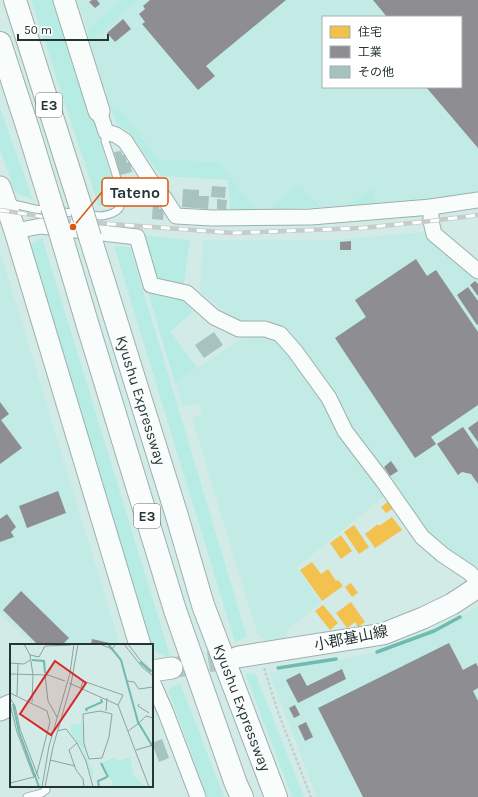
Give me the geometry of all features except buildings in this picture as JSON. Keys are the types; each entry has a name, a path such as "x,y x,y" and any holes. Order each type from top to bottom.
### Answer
{"highway":[{"name":"Kyushu Expressway","path":"15,0 177,516 203,605 276,797"},
{"name":"Kyushu Expressway","path":"0,43 60,232 175,610 242,797"}],"street":[{"path":"64,0 106,132 116,135 125,141 176,216 212,218 311,217 432,207 478,200"},
{"path":"3,195 140,644"},
{"path":"432,207 431,221 434,234 478,271"},
{"path":"15,231 40,226 137,238 151,285 187,293 214,316 238,328 265,329 280,334 295,350 329,398 345,431 383,481 422,537 443,555 470,573 478,582"},
{"name":"小郡基山線","path":"238,657 383,634 423,618 452,604 478,588"},
{"path":"153,683 198,797"},
{"path":"0,710 10,705"}],"lane":[{"path":"3,195 35,209 102,216 109,216 118,211 122,204 121,192 105,140 106,132"},
{"path":"27,797 42,793 46,790 45,787"}],"path":[{"path":"259,654 278,712 311,797"}],"shaded area":[{"path":"31,0 55,0 118,198 99,207"},
{"path":"77,0 122,0 87,30"},
{"path":"122,0 139,0 89,42 87,30"},
{"path":"139,0 478,0 478,195 427,202 375,203 375,186 346,207 321,207 299,185 267,210 256,210 219,162 159,160 121,110 110,106 89,42"},
{"path":"110,106 121,110 159,160 219,162 256,210 230,209 228,180 161,176 128,131 116,124"},
{"path":"0,108 33,200 15,192 0,149"},
{"path":"299,185 321,207 267,210"},
{"path":"375,186 375,203 346,207"},
{"path":"423,232 478,280 478,564 473,567 427,538 349,429 287,331 268,324 237,323 200,291 203,240 335,240"},
{"path":"142,235 190,240 182,296 193,312 170,331 197,368 175,383 147,289"},
{"path":"42,237 171,659 154,651 28,247"},
{"path":"114,246 130,247 247,637 235,642"},
{"path":"0,251 120,644 32,644 0,613"},
{"path":"247,336 264,336 278,340 291,353 386,495 297,567 321,603 287,631 285,640 274,643 258,636 192,418 202,415 199,403 183,407 175,383"},
{"path":"478,606 478,797 317,797 269,673 394,649 434,633"},
{"path":"245,673 256,675 304,797 292,797"},
{"path":"180,683 224,797 207,797 168,690"}],"waterway":[{"path":"377,652 434,631 460,617"},
{"path":"278,668 336,659"}],"tunnel":[{"path":"178,667 238,657"}],"railway":[{"path":"0,210 71,221 234,233 362,228 478,215"}],"place":[{"name":"Tateno","path":"73,227"}]}
